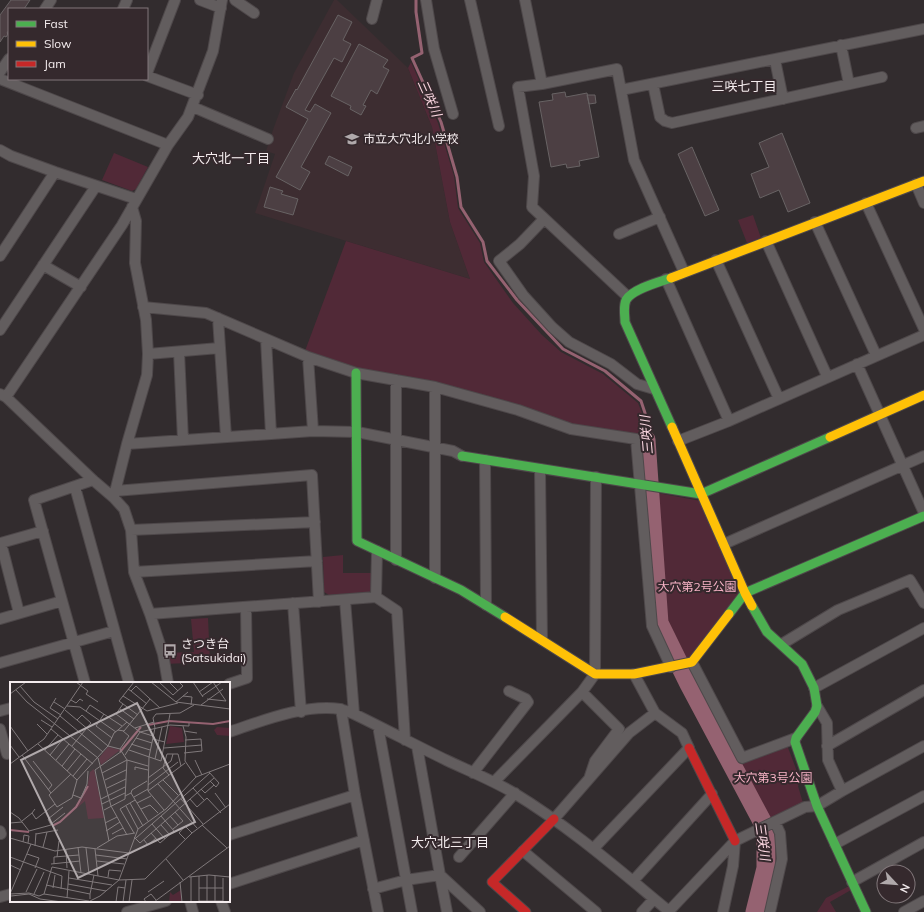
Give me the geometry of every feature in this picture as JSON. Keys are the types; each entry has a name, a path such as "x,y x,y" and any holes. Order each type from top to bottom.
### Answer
{"street":[{"path":"148,70 175,0"},
{"path":"168,682 163,654 134,572 131,530 124,509 114,494 93,480 3,396 81,287 122,225 168,145 188,118 198,95 213,51 221,4 200,0"},
{"path":"235,0 254,13"},
{"path":"372,19 377,0"},
{"path":"426,0 434,49 453,114"},
{"path":"470,0 499,126"},
{"path":"525,0 542,84"},
{"path":"621,90 924,29"},
{"path":"841,46 849,84"},
{"path":"0,72 8,60"},
{"path":"775,60 783,99"},
{"path":"627,296 532,207 534,176 518,87 542,84 617,69 634,160 684,272"},
{"path":"148,76 198,95"},
{"path":"653,84 660,117 665,121 672,122 882,78"},
{"path":"0,79 168,145"},
{"path":"193,107 268,139"},
{"path":"0,150 11,156 96,186 134,203"},
{"path":"0,256 55,172"},
{"path":"866,912 817,806 795,742 796,738 815,712 816,698 814,688 802,664 782,644 767,632 745,593 625,322 625,302 627,296 633,292 920,182 924,203"},
{"path":"0,330 96,186"},
{"path":"114,494 147,375 148,354 146,320 135,263 136,220 134,203"},
{"path":"866,203 924,330"},
{"path":"619,234 660,217"},
{"path":"544,219 520,244 499,261 523,295 552,327 569,342 611,364 637,384 654,389"},
{"path":"815,222 876,355"},
{"path":"766,241 827,376"},
{"path":"716,260 779,399"},
{"path":"43,265 81,287"},
{"path":"666,279 729,420"},
{"path":"143,307 206,314 308,357 356,373 435,387 518,410 571,429 636,439 645,485 652,626 671,668"},
{"path":"218,318 226,437"},
{"path":"678,441 779,399 827,376 924,335"},
{"path":"266,340 271,434"},
{"path":"148,354 219,348"},
{"path":"179,352 183,440"},
{"path":"308,357 313,431"},
{"path":"857,364 924,513"},
{"path":"356,373 357,541 461,590 595,674 634,674 671,668 692,662 745,593 924,516"},
{"path":"396,380 396,560"},
{"path":"435,387 435,578"},
{"path":"127,444 313,431 357,432 453,451 462,456 701,494 924,395"},
{"path":"724,544 924,456"},
{"path":"485,460 486,605"},
{"path":"540,469 542,640"},
{"path":"114,494 312,475 319,602"},
{"path":"495,781 582,692 595,674 596,477"},
{"path":"85,682 34,500 93,480"},
{"path":"75,487 129,682"},
{"path":"131,530 315,522"},
{"path":"19,613 0,543 43,530"},
{"path":"376,597 378,551"},
{"path":"134,572 317,561"},
{"path":"782,644 838,610 910,580 924,603"},
{"path":"150,614 376,597 397,610 405,740"},
{"path":"345,600 354,714"},
{"path":"0,619 62,601"},
{"path":"293,603 301,712"},
{"path":"230,684 247,678 246,607"},
{"path":"814,688 924,628"},
{"path":"0,663 114,631"},
{"path":"692,662 742,758 796,738"},
{"path":"634,674 655,713 682,733 734,841 733,866 723,912"},
{"path":"827,746 924,690"},
{"path":"474,773 528,702 526,699 508,691"},
{"path":"582,692 619,728 595,761 589,779"},
{"path":"816,706 827,723 828,760 842,791"},
{"path":"0,711 10,708"},
{"path":"230,732 282,715 320,708 341,709 354,714 417,746 474,773 495,781 515,793 594,848 670,912 734,841 805,807 817,806 924,746"},
{"path":"341,709 355,795 378,912"},
{"path":"526,912 492,882 554,819 629,733 655,713"},
{"path":"378,726 412,912"},
{"path":"0,729 7,754 10,753"},
{"path":"417,746 447,912"},
{"path":"594,848 689,748"},
{"path":"459,857 515,793"},
{"path":"633,881 712,794"},
{"path":"230,835 355,795"},
{"path":"835,844 924,796"},
{"path":"768,825 780,833 782,859 770,912"},
{"path":"0,831 0,834"},
{"path":"230,884 364,840"},
{"path":"852,882 924,842"},
{"path":"523,851 596,912"},
{"path":"373,889 406,880 440,875"},
{"path":"440,875 480,912"},
{"path":"0,897 10,894"},
{"path":"642,912 654,899"},
{"path":"904,912 924,901"},
{"path":"128,912 163,902"},
{"path":"190,902 193,912"},
{"path":"221,902 225,912"}],"shaded area":[{"name":"市立大穴北小学校","path":"334,0 337,0 408,68 432,127 450,222 470,279 255,213 275,154 266,151 294,73"}],"green space":[{"path":"411,62 438,123 454,176 458,208 480,243 484,262 513,303 542,335 561,352 603,374 638,403 642,413 642,436 574,426 356,369 305,351 346,241 470,279 450,222 432,127 408,68"},
{"path":"114,153 148,167 136,189 132,191 102,180"},
{"path":"753,215 761,238 747,243 738,220"},
{"name":"大穴第2号公園","path":"652,492 701,501 739,593 689,658 681,658 662,622"},
{"path":"343,555 343,573 371,573 373,589 369,592 329,595 324,592 323,557"},
{"path":"208,618 210,662 165,664 163,653 194,652 191,619"},
{"name":"大穴第3号公園","path":"787,745 801,782 798,786 803,803 765,822 738,765"},
{"path":"849,886 851,890 830,902 836,912 817,912 826,898"}],"building":[{"path":"11,0 30,0 25,8 8,8 8,34 6,37 4,36 0,42 0,15"},
{"path":"338,15 352,22 343,40 351,44 342,62 334,58 305,110 310,112 315,104 331,113 301,167 310,172 300,190 276,177 308,119 286,107 296,89 297,90"},
{"path":"359,44 388,60 383,67 389,70 377,94 371,90 363,105 366,106 361,115 350,109 351,106 331,96"},
{"path":"565,92 566,97 587,93 599,157 579,161 580,166 567,168 566,164 551,167 539,102 553,100 552,94"},
{"path":"587,95 595,95 596,103 589,104"},
{"path":"782,133 810,203 788,212 779,190 760,198 751,174 769,167 759,143"},
{"path":"692,147 719,210 705,216 678,154"},
{"path":"329,156 352,167 348,176 325,164"},
{"path":"270,187 283,191 281,194 298,199 293,215 264,207"}],"waterway":[{"name":"三咲川","path":"416,0 416,12 422,53 412,58 441,122 457,177 461,207 483,242 487,261 517,300 563,349 605,371 641,401 645,413 646,440"},
{"name":"三咲川","path":"646,440 659,623 689,684 763,823 766,841 766,868 755,912"}],"traffic: fast":[{"path":"671,278 646,286 634,292 626,300 624,311 625,322 672,427"},
{"path":"356,373 357,541 461,590 505,617"},
{"path":"462,456 701,494 830,437"},
{"path":"729,614 745,593 924,516"},
{"path":"752,606 767,632 802,664 814,688 817,706 815,712 796,738 795,742 817,806 866,912"}],"traffic: slow":[{"path":"671,278 924,181"},
{"path":"830,437 924,395"},
{"path":"672,427 752,606"},
{"path":"505,617 595,674 634,674 692,662 729,614"}],"traffic: jam":[{"path":"689,748 735,841"},
{"path":"526,912 492,882 554,819"}],"place":[{"name":"市立大穴北小学校","path":"352,139"},
{"name":"さつき台 (Satsukidai)","path":"170,651"}],"district":[{"name":"三咲七丁目","path":"744,86"},
{"name":"大穴北一丁目","path":"231,158"},
{"name":"大穴北三丁目","path":"450,842"}]}
